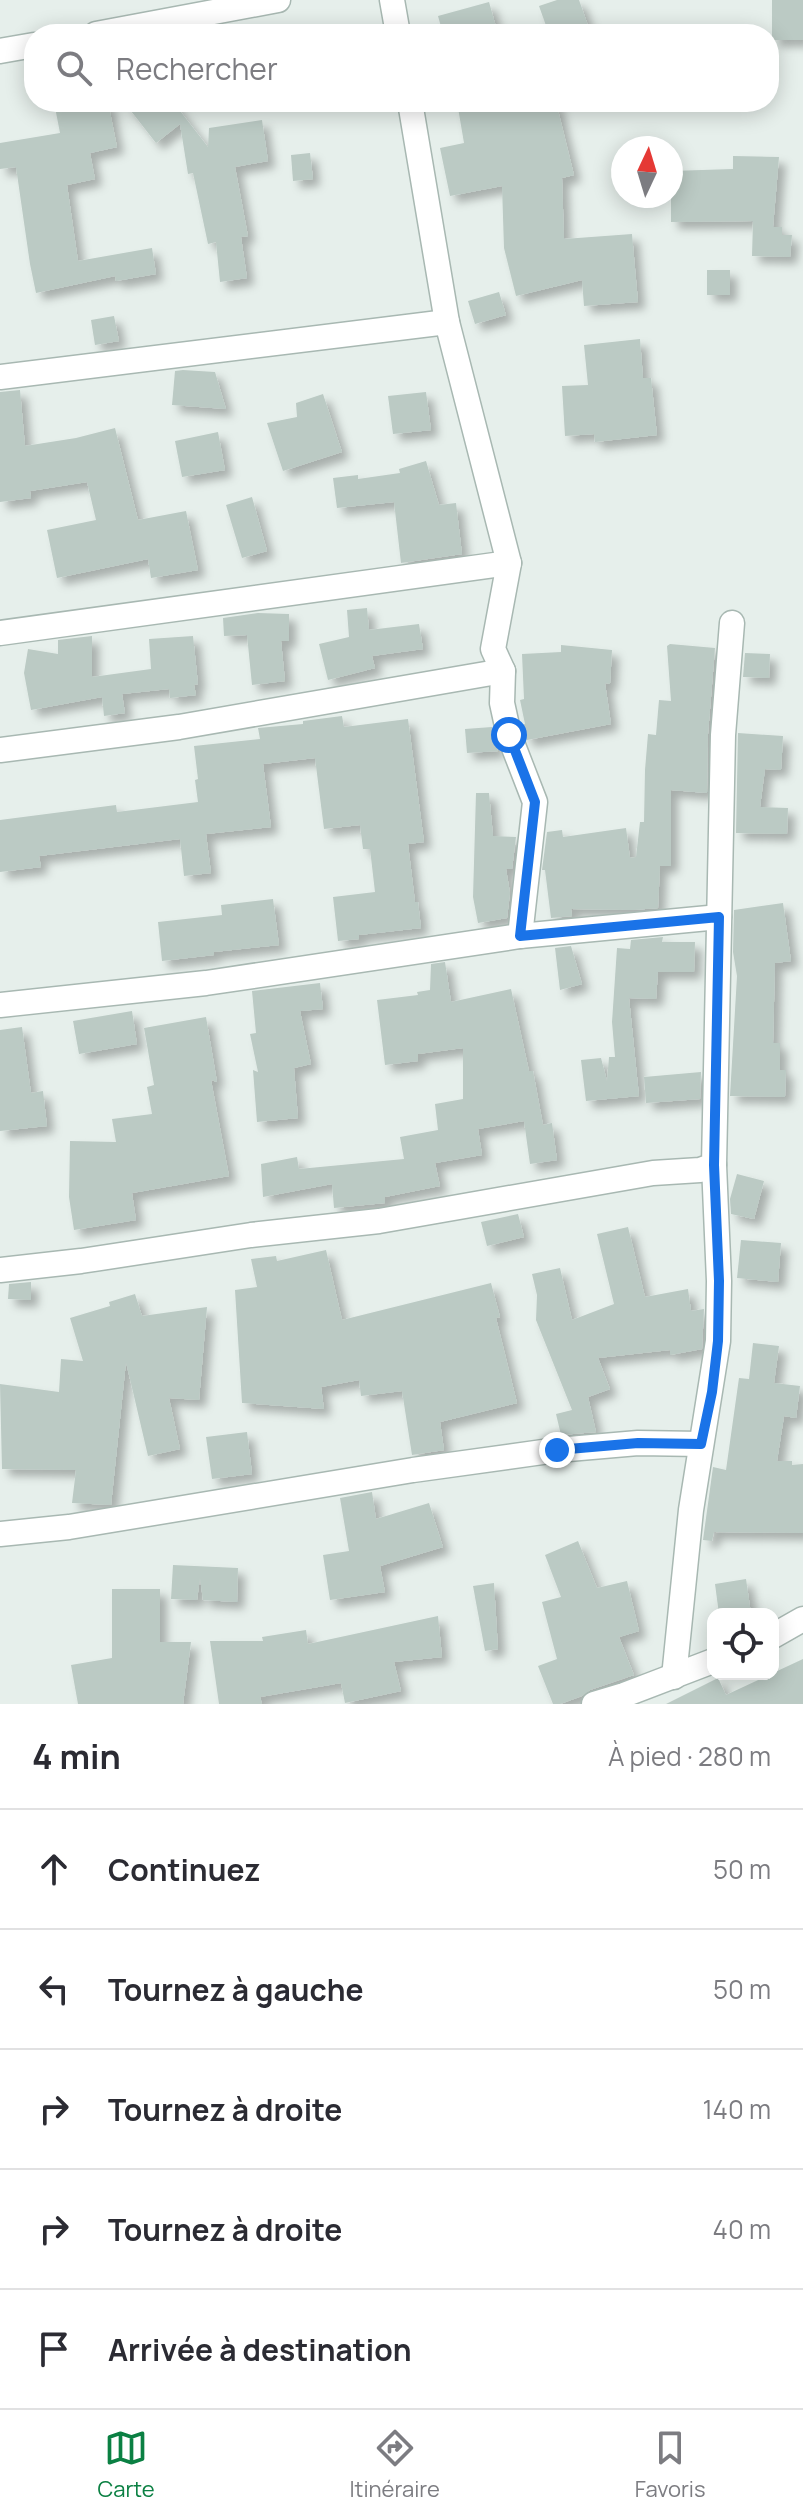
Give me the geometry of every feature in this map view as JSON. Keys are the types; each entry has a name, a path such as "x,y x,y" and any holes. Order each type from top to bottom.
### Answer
{"street":[{"path":"150,24 278,0"},
{"path":"392,0 396,24"},
{"path":"0,51 24,47"},
{"path":"412,112 447,322 509,563 493,649 503,671 502,703 509,735 535,802 520,936"},
{"path":"0,377 447,322"},
{"path":"0,633 509,563"},
{"path":"674,1677 681,1595 718,1341 714,1165 723,735 732,623"},
{"path":"0,750 179,727 503,671"},
{"path":"0,1005 206,983 520,936 719,917"},
{"path":"0,1270 251,1235 379,1221 653,1173 700,1170 714,1165"},
{"path":"0,1534 69,1527 413,1470 557,1450 638,1443 701,1444"},
{"path":"779,1633 803,1619"},
{"path":"594,1704 707,1663"}],"building":[{"path":"557,0 579,0 587,24 545,24 539,6"},
{"path":"772,0 803,0 803,40 779,40 779,24 772,24"},
{"path":"489,2 495,24 440,24 438,16"},
{"path":"56,112 110,112 117,147 90,153 95,179 67,185 78,261 152,248 156,274 116,281 115,276 36,293 16,167 0,169 0,143 60,133"},
{"path":"132,112 181,112 208,147 209,128 262,120 268,161 235,167 248,236 241,237 247,278 220,282 216,242 208,244 193,173 188,174 180,124 156,143"},
{"path":"459,112 558,112 574,175 562,178 564,239 632,234 638,302 584,306 582,280 516,296 504,248 502,186 450,196 440,148 464,143"},
{"path":"310,153 313,179 293,181 291,155"},
{"path":"733,156 779,157 773,227 782,227 782,235 792,235 790,257 752,256 753,221 671,222 671,208 683,208 683,171 733,169"},
{"path":"707,270 730,270 730,295 707,295"},
{"path":"499,292 506,315 475,324 468,301"},
{"path":"114,316 119,341 95,345 91,320"},
{"path":"640,339 643,378 651,378 657,435 595,442 594,434 565,436 562,386 588,385 584,345"},
{"path":"175,371 215,372 226,409 172,405"},
{"path":"20,390 25,446 115,428 138,520 186,511 198,570 151,578 148,559 57,578 47,530 96,520 87,482 30,491 31,498 0,502 0,392"},
{"path":"426,392 431,430 393,434 388,396"},
{"path":"323,394 342,452 283,471 267,423 297,417 296,403"},
{"path":"218,432 225,470 182,477 175,441"},
{"path":"426,461 439,505 456,503 462,554 401,563 394,502 337,508 333,478 358,475 358,479 400,473 399,469"},
{"path":"252,497 267,551 242,558 226,505"},
{"path":"367,608 369,630 419,624 423,649 372,656 375,668 328,680 319,644 349,637 347,610"},
{"path":"258,613 289,614 289,641 281,641 285,681 252,685 247,635 224,636 223,618"},
{"path":"92,636 92,677 151,669 149,639 193,636 198,684 194,685 196,695 170,698 169,689 122,694 125,713 104,716 102,697 31,710 24,673 28,649 58,654 58,640"},
{"path":"561,645 612,650 610,684 605,683 611,724 527,740 520,700 524,699 522,654 561,652"},
{"path":"667,646 715,648 707,793 671,790 671,866 660,866 658,908 571,909 572,916 551,918 545,870 542,870 547,832 562,830 563,837 626,828 630,858 636,857 640,822 644,822 648,734 656,735 659,700 671,701"},
{"path":"745,653 770,654 769,678 743,677"},
{"path":"342,716 344,727 408,719 424,842 408,844 421,928 359,935 359,939 338,941 333,897 375,892 370,849 363,849 360,825 324,829 315,758 263,764 271,827 206,834 211,873 184,876 180,839 39,856 41,867 0,872 0,820 116,805 117,812 198,802 194,746 260,739 258,728 303,724 303,721"},
{"path":"492,727 498,751 467,753 465,729"},
{"path":"738,733 783,736 781,770 765,769 760,807 788,808 787,834 736,833"},
{"path":"476,793 489,793 493,836 516,837 512,869 506,869 510,893 507,918 478,923 473,897"},
{"path":"273,899 279,945 162,961 158,922 222,915 221,905"},
{"path":"783,903 791,961 775,963 773,1043 780,1043 780,1070 786,1070 785,1097 730,1096 737,976 733,952 734,910"},
{"path":"663,937 662,942 695,942 694,972 658,972 656,999 629,998 639,1096 586,1101 581,1060 601,1058 607,1081 609,1057 615,1057 612,1022 617,948 630,949 631,940"},
{"path":"571,946 582,984 560,990 555,948"},
{"path":"445,962 451,1002 511,989 529,1071 533,1071 543,1125 552,1123 557,1160 530,1164 524,1121 478,1129 482,1155 435,1163 440,1186 385,1197 385,1203 334,1208 332,1184 263,1197 261,1164 297,1157 299,1169 404,1159 400,1137 438,1130 435,1104 463,1099 463,1048 418,1054 418,1061 385,1065 377,1000 418,995 417,992 430,990 431,964"},
{"path":"320,983 323,1009 300,1011 311,1064 294,1068 298,1118 257,1122 253,1070 258,1072 250,1034 256,1033 252,991"},
{"path":"132,1011 137,1044 79,1054 73,1021"},
{"path":"206,1017 217,1082 211,1080 229,1176 132,1193 136,1220 74,1230 69,1197 70,1141 116,1142 112,1119 152,1114 147,1087 154,1085 144,1028"},
{"path":"22,1027 31,1093 43,1091 47,1126 0,1131 0,1030"},
{"path":"701,1072 700,1099 646,1103 644,1077"},
{"path":"737,1174 764,1181 754,1219 731,1214 730,1199"},
{"path":"518,1214 524,1237 487,1246 481,1222"},
{"path":"628,1227 645,1297 688,1289 691,1311 704,1309 702,1349 670,1355 670,1350 598,1358 610,1389 588,1397 596,1432 561,1435 556,1414 572,1410 536,1320 537,1295 532,1274 560,1268 572,1320 614,1304 597,1234"},
{"path":"741,1240 781,1243 778,1282 737,1278"},
{"path":"326,1250 342,1320 491,1283 500,1317 496,1318 517,1403 440,1422 444,1450 412,1455 402,1391 361,1396 359,1380 321,1387 324,1409 242,1403 235,1290 257,1287 251,1259 276,1256 277,1261"},
{"path":"31,1282 31,1300 8,1299 9,1284"},
{"path":"135,1294 142,1316 207,1307 199,1400 169,1398 180,1449 148,1456 126,1362 111,1505 72,1503 76,1470 2,1469 0,1384 59,1392 61,1359 83,1361 70,1318 110,1306 109,1302"},
{"path":"753,1343 779,1346 774,1383 800,1386 796,1418 784,1416 777,1461 803,1464 803,1533 714,1532 712,1541 703,1540 713,1467 726,1470 739,1378 749,1379"},
{"path":"247,1432 252,1474 212,1479 206,1437"},
{"path":"372,1492 376,1519 429,1503 443,1547 380,1566 385,1592 330,1600 323,1555 349,1551 340,1498"},
{"path":"578,1541 597,1588 627,1581 639,1631 619,1637 634,1675 553,1704 538,1666 557,1659 542,1602 561,1597 545,1555"},
{"path":"173,1565 238,1568 237,1602 203,1600 200,1578 197,1600 171,1599"},
{"path":"746,1579 750,1608 718,1608 715,1584"},
{"path":"494,1583 498,1649 485,1651 473,1586"},
{"path":"112,1589 160,1589 160,1642 191,1642 183,1704 78,1704 71,1665 112,1658"},
{"path":"438,1616 442,1657 394,1662 401,1691 345,1703 341,1683 260,1697 262,1704 219,1704 210,1641 263,1641 262,1637 306,1630 308,1644"},
{"path":"803,1659 803,1704 666,1704 714,1680 719,1680 726,1695 758,1680 779,1680 779,1670"}],"route":[{"path":"509,735 535,802 520,936 719,917 714,1165 718,1341 701,1444 638,1443 557,1450"}]}
